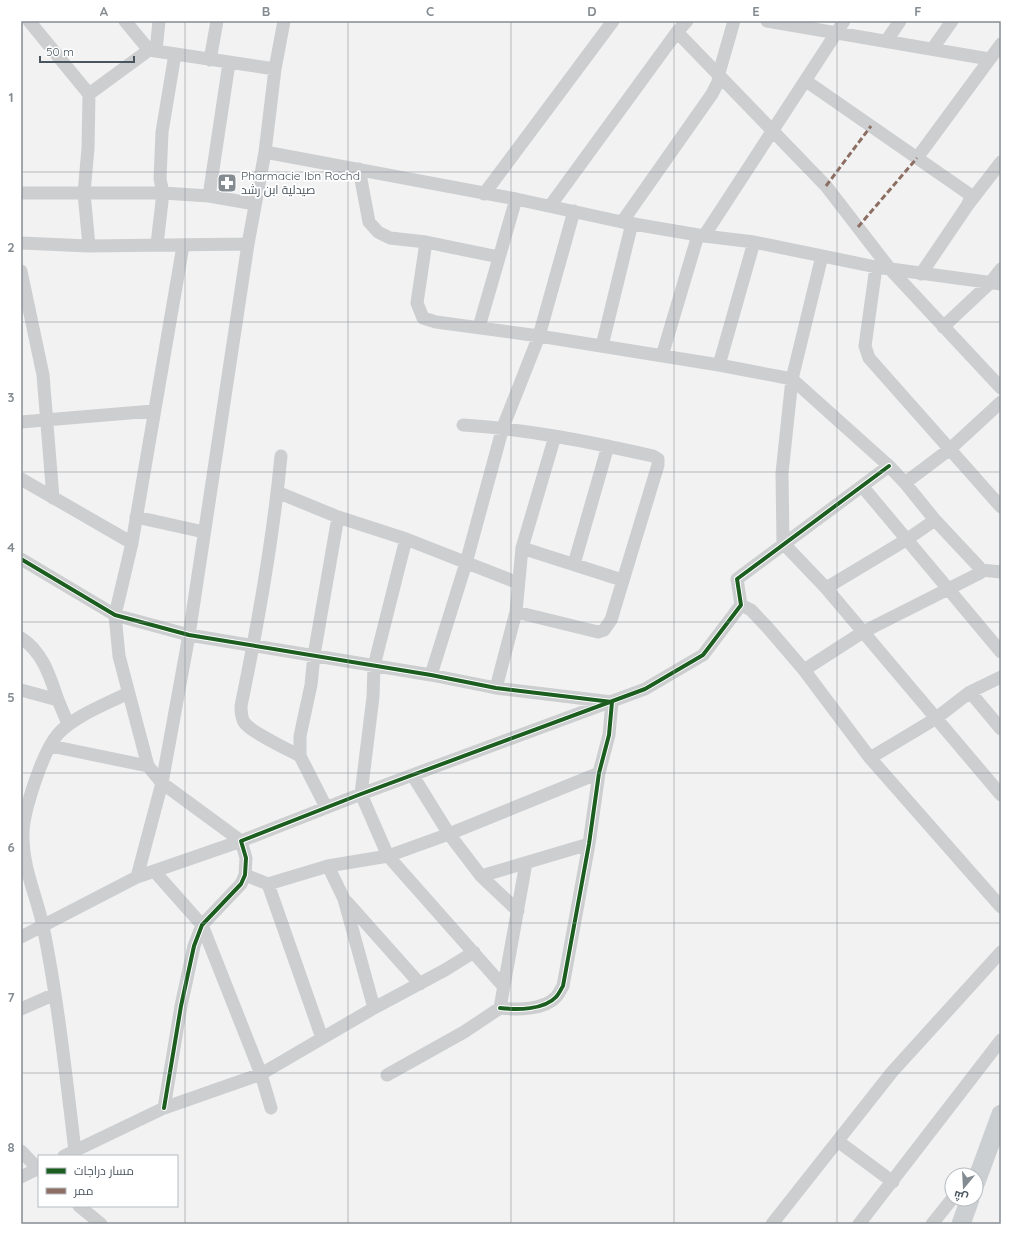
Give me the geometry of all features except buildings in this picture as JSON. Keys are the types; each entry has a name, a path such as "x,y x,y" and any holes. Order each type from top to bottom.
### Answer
{"street":[{"path":"21,26 28,21 89,94 88,142 84,193 89,246"},
{"path":"125,21 152,51 275,69"},
{"path":"89,94 152,51 159,21"},
{"path":"210,60 216,21"},
{"path":"137,877 162,783 189,635 248,244 264,152 275,69 284,21"},
{"path":"484,194 613,21"},
{"path":"550,206 677,32 687,21"},
{"path":"602,346 627,223 712,94 718,82 718,73 734,21"},
{"path":"662,356 701,235 774,132 844,21"},
{"path":"887,40 900,21"},
{"path":"933,48 952,21"},
{"path":"776,22 887,40 989,59"},
{"path":"677,32 826,186 890,269 1001,388"},
{"path":"917,158 1001,44"},
{"path":"157,244 163,193 160,179 162,132 175,54"},
{"path":"210,196 229,63"},
{"path":"806,81 969,194 970,199 968,206"},
{"path":"264,152 550,206 627,223 754,242 876,267 996,283"},
{"path":"921,274 968,206 1001,162"},
{"path":"359,170 369,222 378,232 390,238 426,242 499,257"},
{"path":"21,193 163,193 210,196 255,204"},
{"path":"480,327 516,200"},
{"path":"431,675 466,563 503,427 539,336 574,211"},
{"path":"426,242 417,303 423,318 436,322 480,327 719,365 792,379 906,483 935,520 981,570 1001,572"},
{"path":"719,365 754,242"},
{"path":"21,243 89,246 248,244"},
{"path":"164,1108 181,1006 194,946 202,925 240,884 245,875 246,858 241,841 162,783 148,766 119,656 115,615 132,543 153,411 183,246"},
{"path":"822,256 792,379 782,473 783,543 826,588 935,719 1001,795"},
{"path":"876,267 865,346 869,358 1001,507"},
{"path":"943,327 996,283 1001,269"},
{"path":"21,271 23,291 43,375 53,498"},
{"path":"906,483 950,449 1001,402"},
{"path":"21,422 153,411"},
{"path":"463,425 503,427 555,436 653,456 658,459 658,465 611,620 604,630 598,632 516,612"},
{"path":"496,688 516,612 522,548 555,436"},
{"path":"574,564 608,446"},
{"path":"281,456 277,492 253,646 241,706 244,722 255,731 300,756"},
{"path":"21,937 137,877 241,841 361,794 414,776 646,689 703,655 741,605 737,579 783,543 889,466"},
{"path":"21,479 132,543"},
{"path":"862,486 1001,652"},
{"path":"277,492 338,517 406,539 518,583"},
{"path":"136,517 204,532"},
{"path":"326,808 300,756 300,736 311,685 314,655 338,517"},
{"path":"826,588 906,540 935,520"},
{"path":"406,539 374,666 373,697 361,794 388,856 504,987"},
{"path":"522,548 622,580"},
{"path":"21,559 115,615 189,635 431,675 496,688 612,702"},
{"path":"804,670 863,632 977,576 981,570"},
{"path":"741,605 751,610 768,628 804,670 870,758 1001,907"},
{"path":"21,638 40,657 48,670 68,724"},
{"path":"870,758 935,719 970,692 1001,676"},
{"path":"21,690 58,700"},
{"path":"970,692 1001,729"},
{"path":"128,693 68,724 57,735 26,792 22,861 42,925 55,994 69,1153 164,1108 261,1074 474,952"},
{"path":"387,1075 464,1032 500,1008 514,1010 540,1006 556,997 563,986 589,844 599,773 609,735 612,702"},
{"path":"51,746 148,766"},
{"path":"245,875 268,884 328,866 388,856 449,834 599,773"},
{"path":"414,776 449,834 481,876 518,911"},
{"path":"481,876 589,844"},
{"path":"500,1008 526,863"},
{"path":"328,866 344,899 374,1008"},
{"path":"155,872 202,925 261,1074 272,1108"},
{"path":"268,884 322,1038"},
{"path":"344,899 420,984"},
{"path":"772,1224 892,1072 1001,952"},
{"path":"21,1009 55,994"},
{"path":"860,1224 1001,1040"},
{"path":"982,1167 1001,1114"},
{"path":"838,1142 893,1182"},
{"path":"21,1151 38,1168"},
{"path":"976,1167 986,1155"},
{"path":"21,1177 38,1169"},
{"path":"81,1207 101,1224"},
{"path":"932,1224 945,1207"},
{"path":"961,1224 967,1207"}],"marked path":[{"path":"826,186 871,126"},
{"path":"858,227 917,158"}],"cycle path":[{"path":"164,1108 181,1006 194,946 202,925 241,884 245,875 246,858 241,841 361,794 645,689 703,655 741,605 737,579 889,466"},
{"path":"21,559 115,615 189,635 431,675 496,688 612,702 609,735 599,773 589,844 563,986 556,997 551,1001 537,1007 522,1009 500,1008"}],"place":[{"name":"Pharmacie Ibn Rochd صيدلية ابن رشد","path":"227,183"}]}
